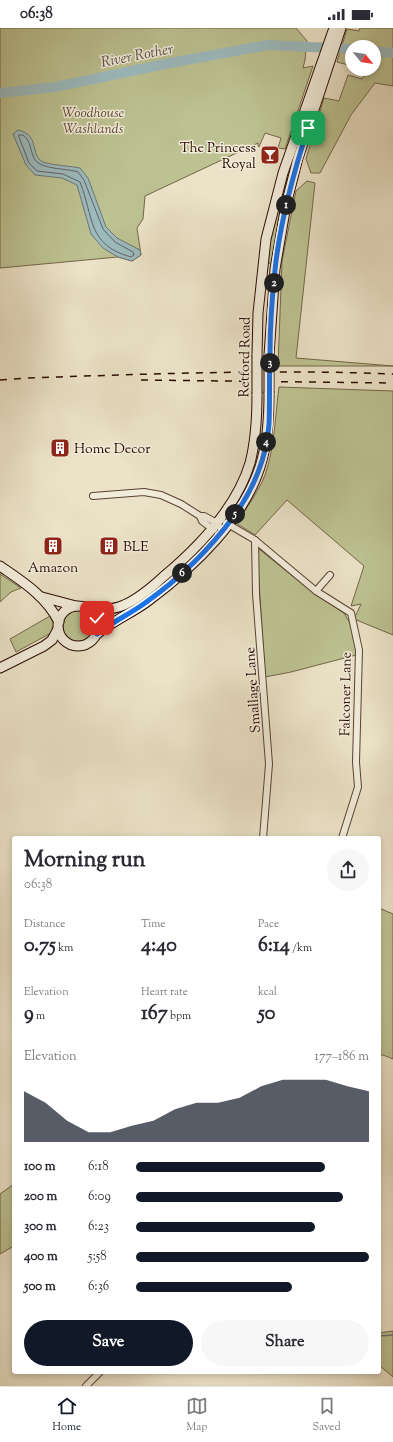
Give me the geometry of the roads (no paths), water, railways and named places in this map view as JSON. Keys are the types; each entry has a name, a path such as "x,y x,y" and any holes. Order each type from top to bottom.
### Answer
{"main road":[{"name":"Retford Road","path":"97,634 128,615 166,587 193,563 220,525 250,490 260,467 269,426 270,355 275,269 286,205 298,158 333,40 334,28"},
{"name":"Retford Road","path":"333,40 340,28"},
{"name":"Retford Road","path":"42,597 81,606 111,609 123,606 152,587 220,525 236,495 250,463 256,430 258,313 266,239 283,173 328,56"},
{"name":"Retford Road","path":"0,566 42,597 54,612 58,626"},
{"path":"0,668 44,646 52,640 60,617 68,609 81,606 90,609 97,618 98,629 94,639 85,645 74,646 64,640 58,626"},
{"path":"44,646 69,644"}],"street":[{"name":"Falconer Lane","path":"93,496 144,492 161,495 182,504 200,516 202,521 220,525 254,540 316,591 350,612 359,650 356,762 358,787 343,836"},
{"name":"Smallage Lane","path":"254,540 256,594 269,764 263,836"},
{"path":"316,591 330,574"},
{"path":"86,1386 98,1374"}],"water":[{"path":"18,130 30,136 36,155 43,162 80,168 88,178 106,227 117,238 140,250 141,255 132,261 118,257 103,248 91,234 77,185 62,178 35,175 26,165 13,134"}],"waterway":[{"name":"River Rother","path":"0,93 55,87 170,63 268,45 345,49"},
{"name":"River Rother","path":"381,52 393,53"},
{"path":"381,1336 393,1335"}],"railway":[{"path":"0,380 210,373 302,372 393,374"},
{"path":"141,380 393,383"}],"place":[{"name":"The Princess Royal","path":"270,155"},
{"name":"Home Decor","path":"60,448"},
{"name":"Amazon","path":"53,546"},
{"name":"BLE","path":"109,546"}],"park label":[{"name":"Woodhouse Washlands","path":"93,120"}]}
